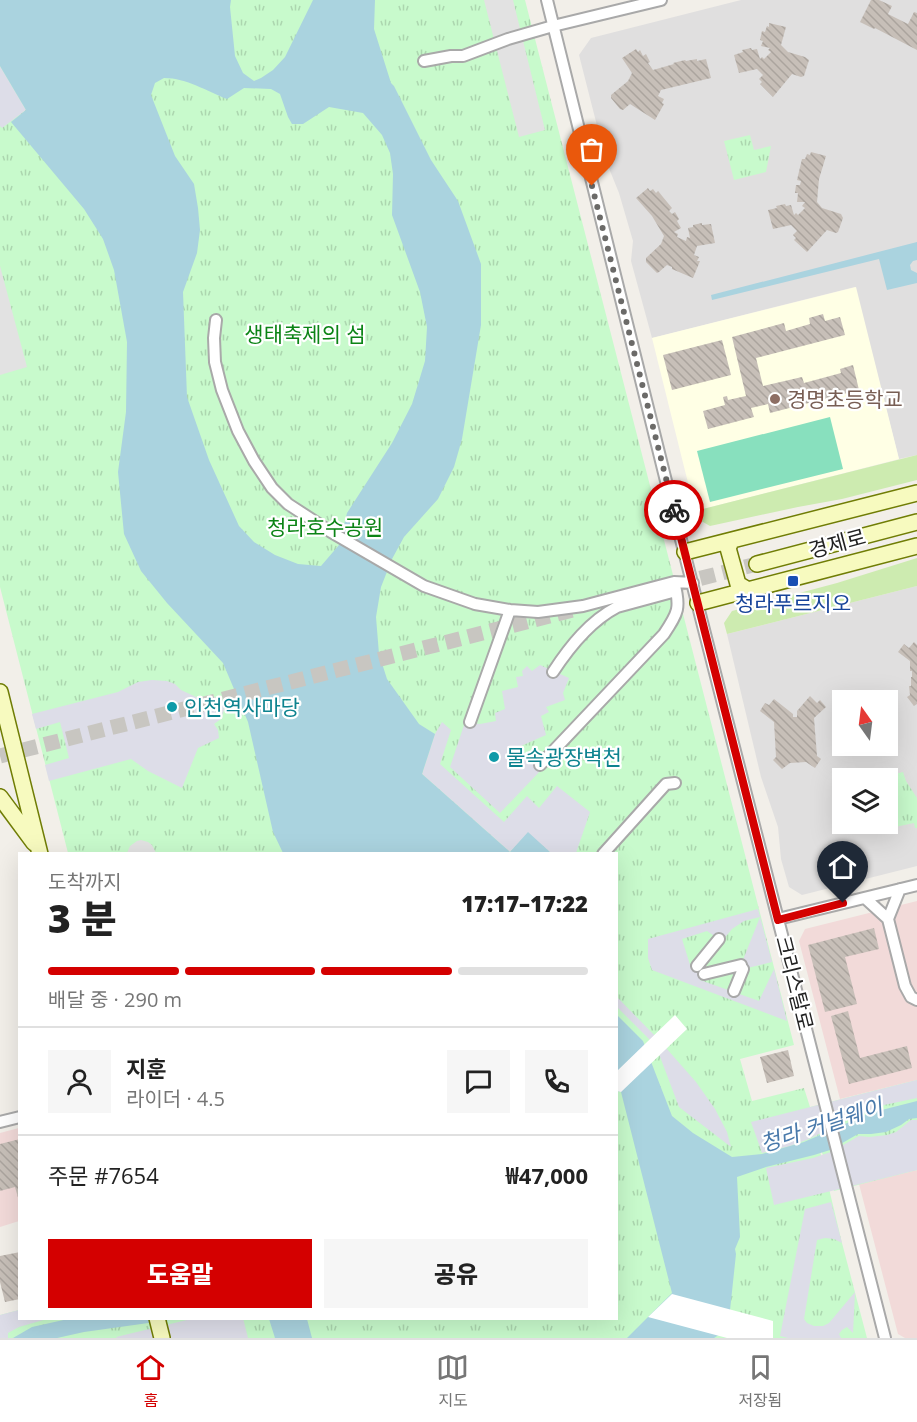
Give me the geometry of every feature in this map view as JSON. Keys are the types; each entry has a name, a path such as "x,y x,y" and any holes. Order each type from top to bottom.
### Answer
{"street":[{"name":"크리스탈로","path":"547,0 885,1338"},
{"path":"424,61 463,56 508,39 661,0"},
{"path":"216,320 215,362 222,390 238,431 272,488 288,504 331,532 424,586 475,604 538,612 583,606 693,583"},
{"path":"685,552 917,493"},
{"name":"경제로","path":"757,564 917,522"},
{"path":"732,540 728,548 738,585 748,590"},
{"path":"698,603 917,546"},
{"path":"553,672 581,635 610,611 675,587"},
{"path":"540,765 664,634 676,617 679,601 675,587"},
{"path":"470,722 510,610"},
{"path":"0,692 7,745 40,852"},
{"path":"0,757 7,745"},
{"path":"605,852 666,784 675,783"},
{"path":"0,797 39,852"},
{"path":"778,920 917,885"},
{"path":"888,919 900,889"},
{"path":"865,898 888,919 905,986 911,997 917,1000"},
{"path":"719,939 701,970 742,967 734,991"},
{"path":"0,1122 18,1118"},
{"path":"158,1320 162,1338"}],"shaded area":[{"path":"484,0 513,0 545,130 519,137"},
{"path":"741,0 917,0 917,455 899,459 855,287 652,338 631,261 633,241 619,193 606,161 579,55 591,38"},
{"path":"0,66 26,110 2,128 0,126"},
{"path":"0,266 27,367 0,375"},
{"name":"경명초등학교","path":"856,287 899,459 695,511 652,338"},
{"name":"청라푸르지오","path":"917,586 917,866 802,895 789,887 781,859 778,827 761,777 727,634"},
{"path":"540,665 569,678 563,693 565,700 546,707 549,712 541,716 546,735 521,746 522,751 543,768 500,813 450,767 465,722 480,724 496,721 495,713 505,709 502,691 518,687 516,677 523,676 522,671 527,666 532,671"},
{"path":"152,680 175,684 181,690 196,697 204,699 215,697 225,707 221,719 214,724 219,738 198,748 182,788 148,771 131,759 49,781 45,765 69,758 60,722 36,729 32,714 118,692 138,682"},
{"path":"442,722 451,730 440,764 504,822 527,796 539,808 557,786 590,812 576,852 550,852 528,833 510,852 422,774 435,734"},
{"path":"137,841 148,842 156,852 127,852 130,846"},
{"path":"917,901 917,1080 840,1099 799,941 805,929"},
{"path":"758,909 772,962 739,970 760,917 744,921 732,929 722,941 707,931 682,939 691,968 695,964 706,976 700,980 759,1001 774,969 787,1021 652,970 648,958 648,939"},
{"path":"618,998 696,1082 715,1109 727,1132 731,1147 679,1107 656,1046 618,1008"},
{"path":"917,1080 917,1098 884,1105 853,1117 809,1139 762,1153 751,1122"},
{"path":"911,1120 917,1120 917,1170 774,1205 766,1168 831,1152 859,1136 887,1135 896,1132"},
{"path":"18,1128 18,1221 0,1227 0,1133"},
{"path":"917,1170 917,1338 905,1338 898,1334 859,1184"},
{"path":"831,1202 842,1243 834,1239 817,1240 804,1319 814,1326 829,1323 855,1292 853,1333 847,1327 839,1334 841,1338 780,1336 805,1209"},
{"path":"18,1310 18,1320 44,1320 19,1327 8,1333 8,1338 0,1338 0,1315"},
{"path":"187,1320 244,1320 248,1338 117,1338"}],"green space":[{"name":"청라호수공원","path":"0,0 525,0 794,1045 740,1059 752,1101 804,1088 810,1107 917,1080 917,1170 834,1191 815,1130 867,1338 0,1338 0,1315 18,1310 18,1320 618,1320 618,852 68,852 0,587"},
{"path":"750,135 754,150 771,146 766,172 734,180 724,141"},
{"path":"830,417 843,469 710,502 697,451"},
{"path":"917,455 917,480 842,499 710,526 696,518 695,511"},
{"path":"917,558 917,586 727,634 724,623 732,611 837,583"},
{"path":"903,772 917,798 917,828 914,823 898,826 898,773"}],"water":[{"path":"0,0 231,0 235,56 243,73 254,81 273,70 285,57 313,0 375,0 374,29 391,83 431,160 458,201 481,264 481,325 462,439 454,467 438,499 404,537 381,587 376,617 379,654 387,679 419,724 435,734 422,774 510,852 283,852 273,832 248,722 223,663 167,603 141,571 124,534 118,472 126,412 127,342 114,270 103,239 84,209 11,122 26,110 0,66","holes":["164,78 189,83 227,99 244,88 271,89 280,94 292,124 303,124 329,107 363,113 382,135 390,153 393,174 392,215 420,292 427,327 425,361 412,404 392,443 347,513 339,545 321,566 298,564 275,555 254,542 239,526 209,460 187,397 183,292 197,253 200,230 198,208 194,184 175,156 151,95 155,83"]},
{"path":"917,242 917,260 910,265 911,270 917,273 917,283 887,290 879,259 712,300 711,295"},
{"path":"528,832 550,852 510,852"},
{"path":"618,1016 643,1041 672,1116 693,1133 732,1157 762,1154 804,1142 870,1113 917,1101 917,1118 909,1119 886,1132 858,1134 830,1150 737,1177 740,1237 735,1249 728,1329 714,1338 627,1338 672,1293 621,1092 618,1091"},
{"path":"64,1320 170,1320 57,1338 13,1338 32,1327"},
{"path":"269,1320 307,1320 312,1338 275,1338"}],"pier":[{"path":"675,1015 687,1029 621,1092 618,1091 618,1070"},
{"path":"672,1294 773,1321 773,1338 727,1338 648,1317"}],"building":[{"path":"871,0 879,0 892,6 888,14 908,24 914,12 917,13 917,50 860,22"},
{"path":"769,23 786,27 781,45 788,52 809,60 804,76 792,74 773,97 760,84 762,82 759,79 763,75 757,69 739,73 734,55 751,48 752,50 757,49 760,59 762,57 764,59 771,52 768,50 770,48 761,46 763,41 760,40 762,31 765,32"},
{"path":"636,49 638,52 640,50 643,56 646,54 653,70 685,60 706,59 711,78 661,90 658,96 664,99 662,103 664,104 655,120 630,104 623,110 620,109 611,95 628,81 632,73 622,58"},
{"path":"811,152 826,156 819,179 817,202 822,208 841,214 843,218 838,232 827,230 807,252 794,240 796,238 793,235 797,231 791,225 773,229 768,210 785,204 786,206 791,205 794,215 796,213 798,215 805,208 802,206 805,202 797,202 798,193 795,193 796,185 800,185 801,181 797,180 802,159 805,159"},
{"path":"648,188 650,191 653,189 656,193 658,191 672,208 669,211 672,214 675,212 681,228 674,232 678,234 677,237 686,241 687,237 690,238 688,228 702,223 702,225 711,224 715,243 697,246 694,255 699,257 697,261 700,261 693,278 667,265 657,273 646,262 646,258 661,244 664,236 652,216 636,198"},
{"path":"823,314 825,321 840,317 845,335 756,358 763,386 802,377 804,383 841,373 840,369 853,365 859,390 770,413 768,404 751,408 754,417 708,429 703,411 725,405 723,397 727,396 728,400 746,396 732,337 784,323 786,331 810,324 809,318"},
{"path":"722,340 731,375 672,390 663,355"},
{"path":"914,642 917,645 917,704 914,706 907,697 910,695 909,686 911,686 912,677 910,661 898,652 904,644 909,648"},
{"path":"810,696 817,703 820,700 826,707 814,718 817,756 821,759 815,768 806,762 790,763 782,769 773,760 776,757 774,722 760,711 765,703 769,705 774,699 793,714 793,717 797,717 797,711"},
{"path":"874,928 879,949 845,957 857,1004 825,1012 808,945"},
{"path":"848,1011 860,1058 907,1046 912,1068 849,1084 831,1016"},
{"path":"788,1050 794,1076 767,1083 760,1057"},
{"path":"18,1140 18,1198 15,1187 0,1191 0,1144"},
{"path":"18,1252 18,1299 5,1302 0,1282 0,1256"}],"tunnel":[{"path":"678,584 757,564"},
{"path":"0,756 573,610"}],"way so far":[{"path":"592,186 674,510"}],"place":[{"name":"경명초등학교","path":"775,399"},
{"name":"청라푸르지오","path":"793,581"},
{"name":"인천역사마당","path":"172,707"},
{"name":"물속광장벽천","path":"494,757"}],"route":[{"path":"674,510 778,920 843,903"}],"park label":[{"name":"생태축제의 섬","path":"305,334"}],"water label":[{"name":"청라 커널웨이","path":"821,1124"}]}
